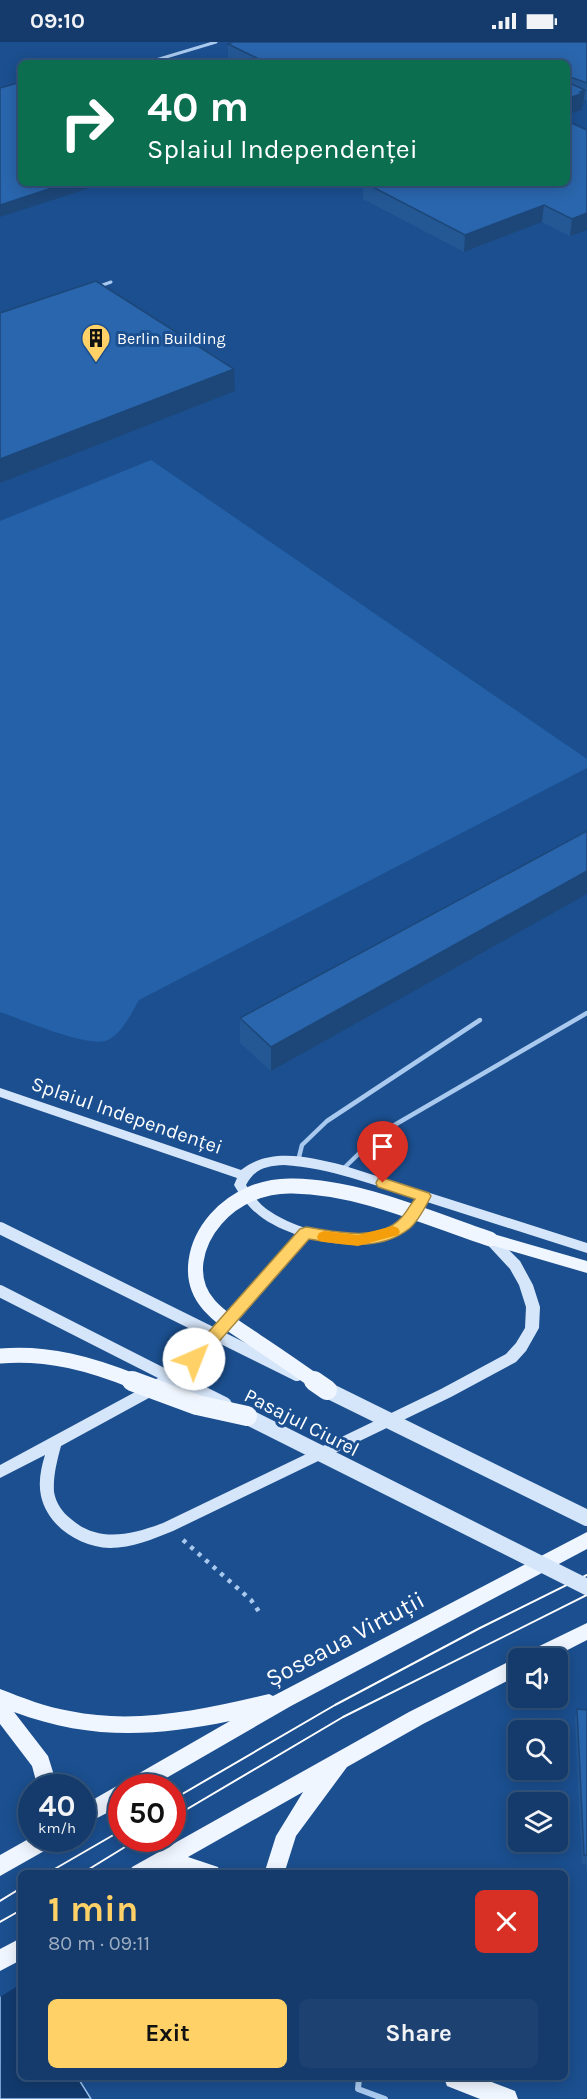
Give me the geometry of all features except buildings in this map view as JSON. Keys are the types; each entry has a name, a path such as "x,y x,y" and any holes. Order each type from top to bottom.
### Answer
{"main road":[{"name":"Splaiul Independenței","path":"0,1092 242,1176"},
{"path":"424,1196 405,1224 379,1237 340,1240 306,1233 273,1219 256,1208 243,1193 240,1185 242,1176 249,1169 267,1162 298,1161 342,1170 424,1196 587,1248"},
{"path":"327,1390 221,1317 203,1298 196,1279 198,1249 204,1233 225,1208 259,1191 277,1187 302,1186 359,1197 587,1267"},
{"name":"Pasajul Ciurel","path":"0,1228 587,1518"},
{"path":"0,1472 142,1395 178,1372 210,1343 306,1233"},
{"path":"56,1442 49,1467 47,1490 50,1504 69,1528 96,1541 118,1542 140,1539 168,1527 446,1393 511,1358 521,1347 532,1328 533,1307 526,1285 514,1265 490,1239"},
{"name":"Pasajul Ciurel","path":"0,1291 587,1587"},
{"path":"0,1356 20,1353 62,1357 198,1405 246,1416"},
{"name":"Șoseaua Virtuții","path":"156,1774 284,1700 587,1540"},
{"path":"554,1648 587,1631"},
{"path":"146,1869 346,1756 508,1672"},
{"path":"0,1698 54,1717 87,1723 137,1727 202,1719 284,1700"},
{"path":"0,1709 41,1762 44,1774"},
{"path":"275,1870 278,1851 285,1833 298,1812 346,1756"},
{"path":"0,1866 18,1852"},
{"path":"146,1869 183,1865 199,1870"},
{"path":"0,1961 18,1950"},
{"path":"460,2080 507,2099"}],"lane":[{"path":"156,60 216,42"},
{"path":"100,286 111,282"},
{"path":"342,1170 379,1134 587,1013"},
{"path":"298,1161 302,1145 327,1121 480,1020"},
{"path":"359,2080 358,2089 385,2099"}],"path":[{"path":"168,1527 251,1600 260,1613"}],"shaded area":[{"path":"151,460 587,759 587,768 139,1000 118,1032 108,1040 99,1042 71,1037 0,1012 0,521"},
{"path":"0,1948 18,1978 18,2080 79,2080 91,2099 0,2099"}],"pier":[{"path":"0,1945 18,1972 18,1986 0,1997"}],"tram line":[{"path":"186,1792 335,1705 480,1628 587,1575"},
{"path":"186,1810 343,1717 587,1595"},
{"path":"53,1870 108,1838"},
{"path":"88,1870 117,1852"},
{"path":"0,1901 18,1890"},
{"path":"0,1922 18,1912"}],"slow traffic":[{"path":"324,1237 358,1240 393,1232"}],"place":[{"name":"Berlin Building","path":"96,364"}],"route":[{"path":"194,1359 306,1233 340,1240 358,1240 379,1237 405,1224 424,1196 383,1183"}]}
